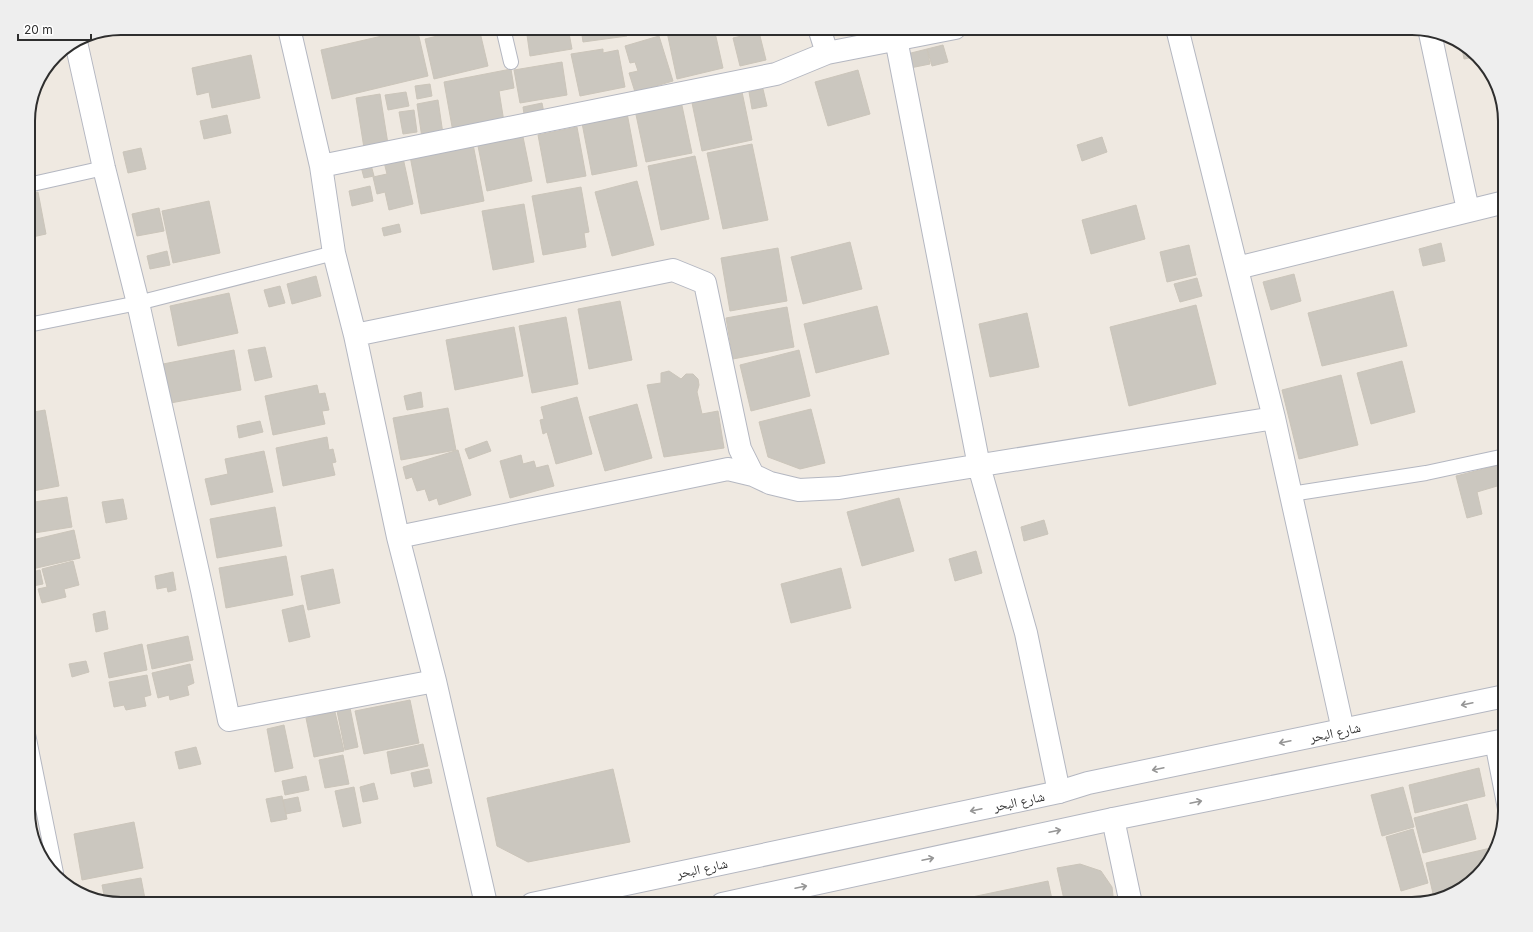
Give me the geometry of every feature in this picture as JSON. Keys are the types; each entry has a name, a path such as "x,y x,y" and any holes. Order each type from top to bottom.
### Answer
{"street":[{"path":"290,35 321,166 334,253 356,335 398,537 434,681 484,897"},
{"path":"821,35 827,53"},
{"path":"321,166 776,74 827,53 917,35"},
{"path":"1180,35 1274,418 1343,730"},
{"path":"1431,37 1468,210"},
{"path":"896,39 979,466 1026,633 1059,792"},
{"path":"77,47 104,168 138,303 202,590 229,720 434,681"},
{"path":"1236,268 1498,204"},
{"path":"356,335 673,270 705,283 740,449 753,475"},
{"path":"398,537 728,469 753,475 770,483 799,490 840,488 1274,418"},
{"name":"شارع البحر","path":"565,897 1059,792 1088,783 1498,697"},
{"path":"762,897 1113,819 1498,741"},
{"path":"1113,819 1130,897"}],"lane":[{"path":"505,35 511,62"},
{"path":"35,183 104,168"},
{"path":"35,324 138,303 334,253"},
{"path":"1290,494 1426,472 1498,457"},
{"path":"35,769 54,865"}],"building":[{"path":"386,35 419,35 428,76 332,99 321,50"},
{"path":"441,35 481,35 488,66 434,79 425,39"},
{"path":"527,35 569,35 572,49 530,56"},
{"path":"582,35 627,35 627,36 583,42"},
{"path":"668,35 716,35 723,68 677,79"},
{"path":"746,35 760,35 766,60 740,66 733,38"},
{"path":"659,36 673,81 635,92 629,73 638,71 635,62 630,63 625,46"},
{"path":"943,45 948,62 932,66 927,49"},
{"path":"603,49 603,53 618,50 625,87 580,96 571,54"},
{"path":"927,49 930,64 910,68 907,54"},
{"path":"1463,52 1470,58 1464,59"},
{"path":"251,55 260,98 212,108 209,92 197,95 192,68"},
{"path":"562,62 567,95 520,103 514,70"},
{"path":"511,69 514,88 499,91 504,122 453,132 444,82"},
{"path":"858,70 870,114 828,126 815,82"},
{"path":"430,84 432,96 417,99 415,86"},
{"path":"741,87 752,140 702,151 691,98"},
{"path":"763,89 767,106 752,109 749,92"},
{"path":"406,92 409,106 388,110 385,95"},
{"path":"380,94 388,144 364,148 356,98"},
{"path":"438,100 443,134 422,138 417,104"},
{"path":"681,101 692,153 646,162 635,110"},
{"path":"542,103 545,118 525,121 523,107"},
{"path":"414,110 417,132 403,134 399,112"},
{"path":"627,113 637,166 592,175 582,123"},
{"path":"227,115 231,133 204,139 200,121"},
{"path":"577,127 586,176 547,183 538,135"},
{"path":"522,132 532,181 487,191 477,141"},
{"path":"1102,137 1107,152 1082,161 1077,145"},
{"path":"473,144 484,201 421,214 410,156"},
{"path":"752,144 768,220 723,229 707,153"},
{"path":"141,148 146,169 128,173 123,152"},
{"path":"402,153 413,204 389,210 385,192 377,194 373,177 387,174 383,158"},
{"path":"695,156 709,219 661,230 648,166"},
{"path":"370,161 374,176 364,178 360,163"},
{"path":"637,181 654,245 612,256 595,192"},
{"path":"370,186 373,201 352,206 349,191"},
{"path":"581,187 589,232 584,233 586,247 543,255 532,196"},
{"path":"38,192 46,234 35,236 35,193"},
{"path":"209,201 220,253 173,263 162,211"},
{"path":"524,204 534,262 493,270 482,211"},
{"path":"1136,205 1145,239 1091,254 1082,220"},
{"path":"159,208 164,231 137,236 132,214"},
{"path":"399,224 401,232 384,236 382,228"},
{"path":"850,242 862,289 803,304 791,257"},
{"path":"1441,243 1445,261 1423,266 1419,249"},
{"path":"1189,245 1196,275 1167,282 1160,252"},
{"path":"778,248 787,301 730,311 721,258"},
{"path":"167,251 170,265 150,269 147,256"},
{"path":"1294,274 1301,301 1271,310 1263,282"},
{"path":"316,276 321,296 292,304 287,284"},
{"path":"1197,278 1202,296 1180,302 1174,284"},
{"path":"280,286 285,303 269,307 264,290"},
{"path":"1393,291 1407,346 1322,366 1308,313"},
{"path":"229,293 238,333 178,346 170,306"},
{"path":"620,301 632,360 589,369 578,309"},
{"path":"1196,305 1216,384 1129,406 1110,327"},
{"path":"877,306 889,354 816,373 804,324"},
{"path":"787,307 794,347 733,359 726,318"},
{"path":"1027,313 1039,367 990,377 979,324"},
{"path":"566,317 578,384 532,393 519,326"},
{"path":"514,327 523,376 455,390 446,340"},
{"path":"265,347 272,377 255,381 248,350"},
{"path":"234,350 241,390 165,404 158,365"},
{"path":"799,350 810,396 751,411 740,365"},
{"path":"1402,361 1415,412 1371,424 1357,373"},
{"path":"669,371 681,379 686,374 693,374 698,379 699,385 697,392 702,414 718,411 724,448 664,457 647,385 661,383 661,373"},
{"path":"1341,375 1358,445 1299,459 1282,390"},
{"path":"317,385 319,394 325,393 329,410 322,411 325,424 273,435 265,396"},
{"path":"421,392 423,407 407,410 404,396"},
{"path":"577,397 592,454 556,464 547,432 543,434 540,420 544,419 541,407"},
{"path":"637,404 652,458 605,471 589,417"},
{"path":"448,408 456,450 401,460 393,418"},
{"path":"811,409 825,463 800,469 768,457 759,422"},
{"path":"45,410 59,486 35,491 35,412"},
{"path":"260,421 263,432 239,438 237,426"},
{"path":"327,437 329,450 333,449 336,462 332,463 335,475 283,486 276,448"},
{"path":"487,441 491,451 469,459 465,449"},
{"path":"458,450 471,495 439,505 437,498 429,501 425,489 417,491 412,477 406,479 403,467"},
{"path":"264,451 273,492 211,505 205,479 228,474 225,459"},
{"path":"521,455 523,464 534,461 536,468 548,465 554,486 510,498 500,461"},
{"path":"1498,465 1498,486 1477,492 1482,514 1467,518 1456,476"},
{"path":"67,497 72,527 35,533 35,502"},
{"path":"899,498 914,551 862,566 847,512"},
{"path":"123,499 127,519 106,523 102,502"},
{"path":"275,507 282,546 217,558 210,519"},
{"path":"1044,520 1048,534 1024,541 1021,527"},
{"path":"74,530 80,558 35,568 35,539"},
{"path":"976,551 982,573 955,581 949,559"},
{"path":"286,556 293,595 226,608 219,568"},
{"path":"73,561 79,585 64,589 66,597 42,603 38,589 47,587 42,569"},
{"path":"841,568 851,608 791,623 781,584"},
{"path":"333,569 340,603 308,610 301,576"},
{"path":"40,570 43,584 35,586 35,571"},
{"path":"173,572 176,590 168,592 167,587 157,589 155,576"},
{"path":"303,605 310,637 289,642 282,610"},
{"path":"105,611 108,629 96,632 93,614"},
{"path":"188,636 193,660 152,669 147,645"},
{"path":"142,644 147,670 109,678 104,653"},
{"path":"86,661 89,672 72,677 69,664"},
{"path":"190,664 194,683 187,686 189,695 170,700 169,695 158,698 152,673"},
{"path":"147,675 151,695 144,697 146,706 126,710 124,705 114,707 109,682"},
{"path":"410,700 419,743 364,754 355,711"},
{"path":"350,708 358,747 345,750 337,711"},
{"path":"335,712 344,751 314,757 306,718"},
{"path":"284,725 293,768 275,772 267,729"},
{"path":"423,744 428,766 391,774 387,752"},
{"path":"196,747 201,764 179,769 175,752"},
{"path":"343,755 349,784 325,788 319,760"},
{"path":"1479,768 1485,796 1415,813 1409,785"},
{"path":"429,769 432,783 414,787 411,773"},
{"path":"613,769 630,842 528,862 497,846 487,798"},
{"path":"306,776 309,790 285,795 282,781"},
{"path":"374,783 378,799 363,802 360,787"},
{"path":"354,787 361,823 343,827 335,791"},
{"path":"1403,787 1414,827 1382,836 1371,795"},
{"path":"282,796 287,819 271,822 266,799"},
{"path":"298,797 301,811 286,814 283,800"},
{"path":"1467,804 1476,839 1423,853 1414,818"},
{"path":"134,822 143,868 82,880 74,834"},
{"path":"1413,829 1428,883 1401,891 1386,837"},
{"path":"1489,848 1473,872 1455,885 1434,894 1426,863"},
{"path":"1080,864 1101,871 1112,887 1113,897 1063,897 1057,868"},
{"path":"141,878 145,897 121,897 104,895 102,885"},
{"path":"1048,881 1051,897 972,897"}]}
